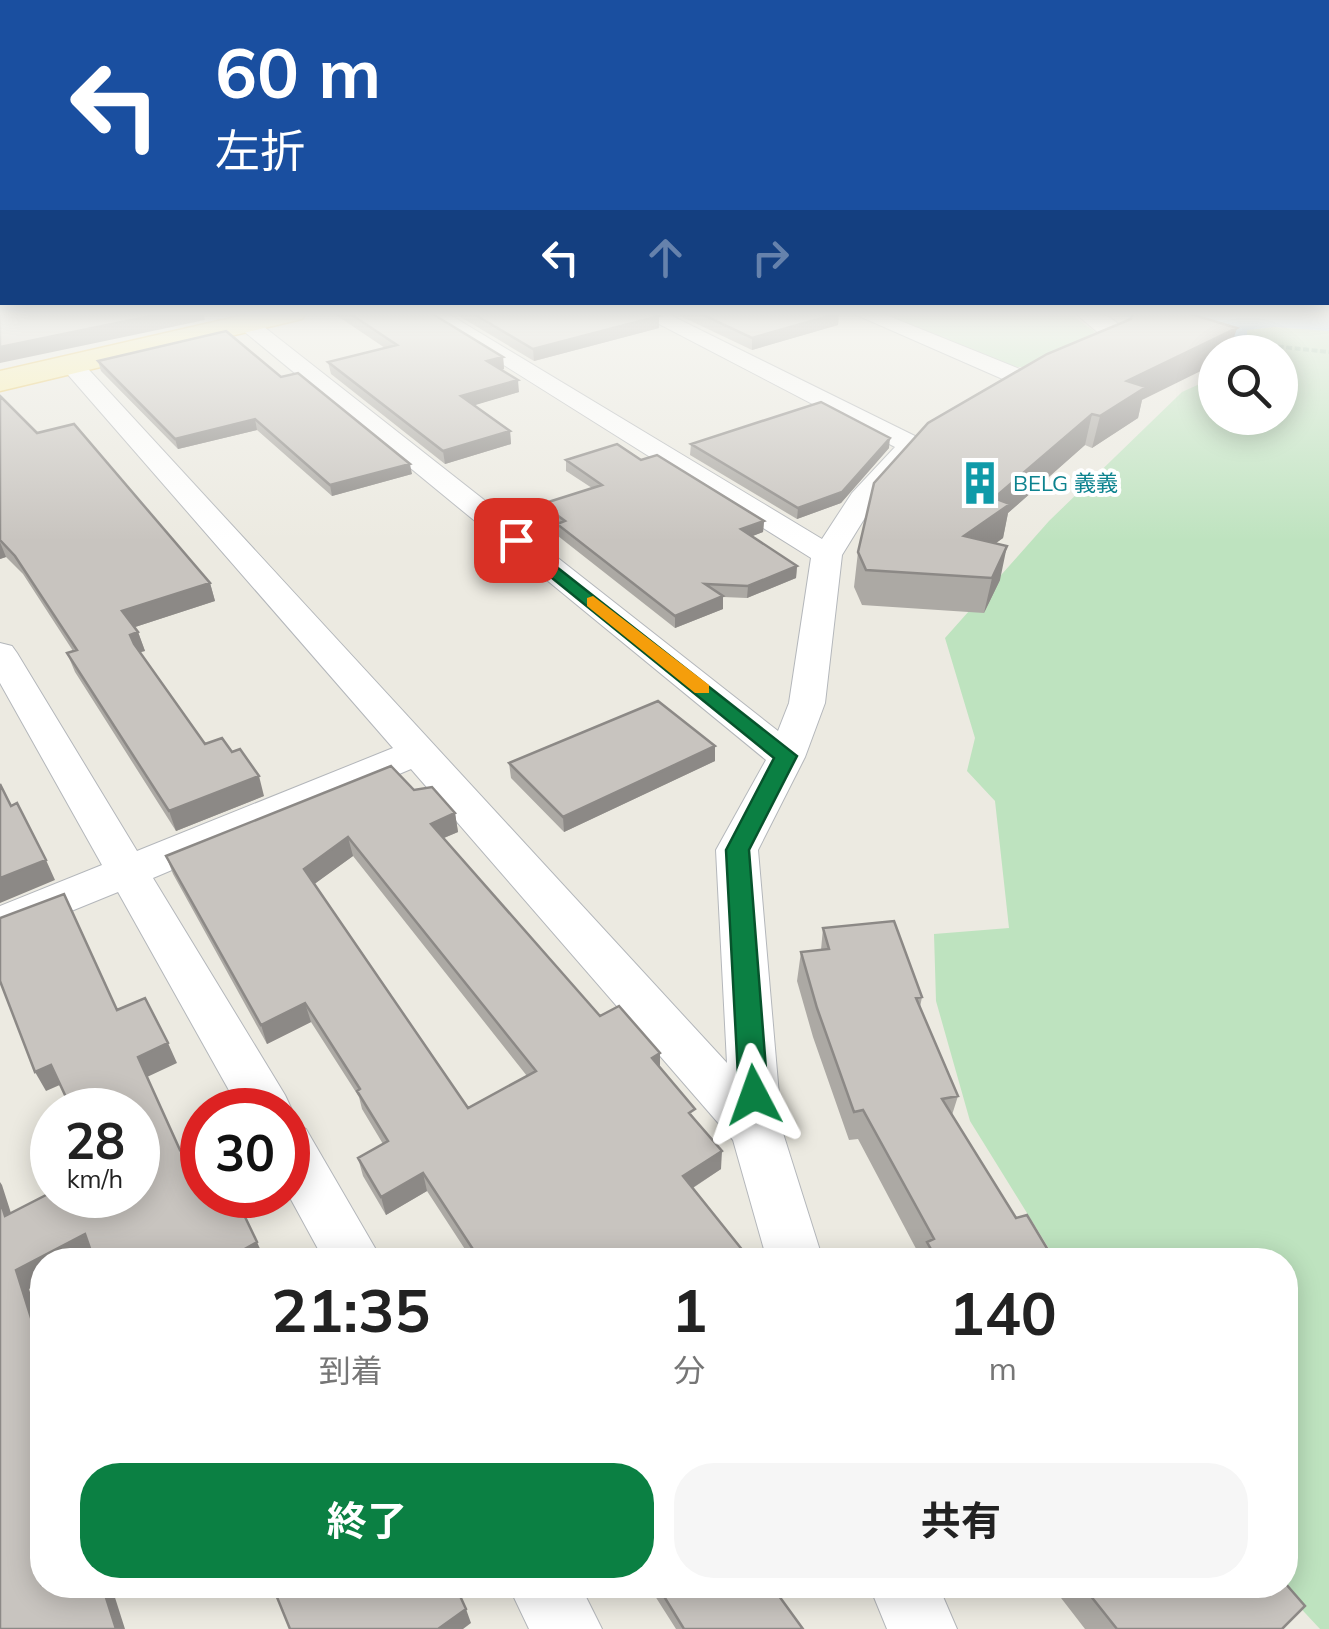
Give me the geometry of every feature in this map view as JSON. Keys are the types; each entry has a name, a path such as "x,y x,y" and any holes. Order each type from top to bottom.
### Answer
{"street":[{"path":"93,389 756,1130"},
{"path":"327,389 786,756"},
{"path":"556,389 827,556"},
{"path":"791,1248 756,1130 738,850 786,756 807,703 827,556 862,499 928,436 821,389"},
{"path":"0,653 254,1088"},
{"path":"0,924 418,752"},
{"path":"310,1183 347,1248"},
{"path":"549,1598 567,1629"},
{"path":"909,1598 922,1629"}],"green space":[{"path":"1189,389 1198,389 1198,435 1298,435 1298,389 1329,389 1329,1629 1320,1629 1291,1598 1298,1598 1298,1248 1049,1248 970,1121 936,1001 934,934 1009,928 995,801 967,771 975,738 945,638 1049,521"}],"building":[{"path":"126,389 318,389 410,464 330,485 255,419 175,439"},
{"path":"363,389 486,389 461,396 510,431 443,451"},
{"path":"987,389 1143,389 1100,416 1092,414 994,498 1010,504 964,536 1007,546 992,578 866,570 858,552 874,483 928,423"},
{"path":"0,396 37,433 74,424 210,583 122,611 138,632 130,635 134,644 205,744 222,738 232,752 240,749 259,776 169,811 67,653 77,650 15,556 0,540"},
{"path":"821,402 890,438 842,492 798,508 691,444"},
{"path":"617,444 641,460 657,455 764,521 741,529 797,566 748,586 705,584 723,596 675,616 557,524 565,521 542,504 602,485 566,460"},
{"path":"658,701 715,746 563,817 509,763"},
{"path":"391,766 414,790 432,787 455,813 431,824 600,1016 619,1006 660,1053 652,1058 695,1109 689,1113 722,1151 683,1176 741,1248 472,1248 423,1173 381,1197 358,1158 388,1141 305,1003 261,1025 166,856","holes":["348,837 536,1071 468,1108 304,869"]},
{"path":"0,784 11,806 17,803 46,860 0,878"},
{"path":"64,894 117,1010 145,998 168,1043 138,1057 152,1088 62,1088 51,1065 35,1072 0,981 0,918"},
{"path":"894,921 922,997 916,998 958,1096 942,1099 1016,1218 1027,1215 1047,1248 930,1248 927,1242 934,1239 863,1110 854,1112 817,1008 801,952 829,949 823,928"},
{"path":"160,1106 180,1150 180,1218 246,1218 257,1242 246,1248 90,1248 85,1234 58,1248 30,1248 30,1263 16,1270 30,1315 30,1598 106,1598 116,1629 0,1629 0,1200 5,1216 30,1203 30,1218 160,1218"},
{"path":"277,1598 461,1598 466,1609 438,1629 290,1629"},
{"path":"665,1598 780,1598 803,1629 684,1629"},
{"path":"1092,1598 1298,1598 1305,1606 1282,1629 1117,1629"}],"slow traffic":[{"path":"593,602 702,689"}],"place":[{"name":"BELG 義義","path":"980,483"}],"route":[{"path":"516,540 786,756 738,850 754,1095"}]}
